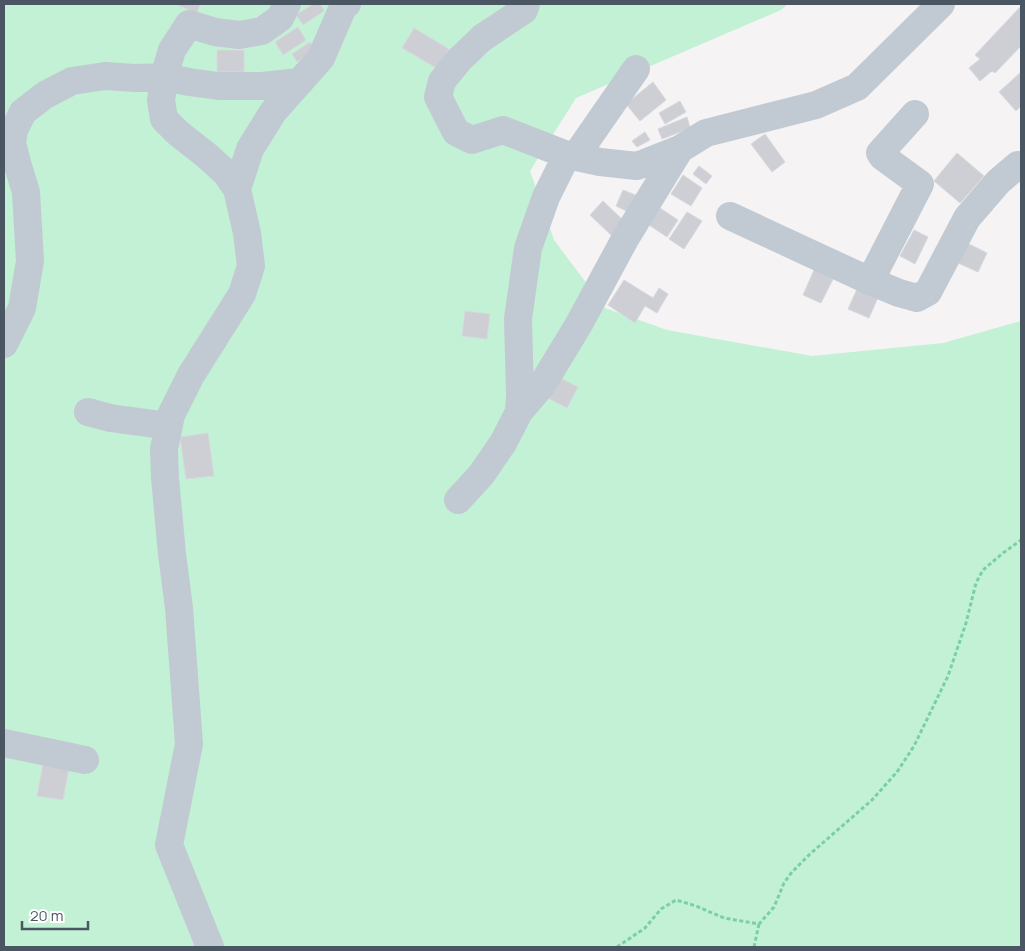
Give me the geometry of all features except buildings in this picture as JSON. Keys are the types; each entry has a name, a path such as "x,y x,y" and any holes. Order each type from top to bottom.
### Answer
{"street":[{"path":"210,947 169,844 189,744 179,608 172,554 164,449 171,415 191,375 242,294 251,266 247,233 237,189 226,173 164,119 161,100 172,50 189,24 215,32 239,35 262,31 280,18 287,4"},
{"path":"237,189 250,149 273,112 321,58 344,4"},
{"path":"526,4 524,10 482,38 459,60 442,81 438,97 456,132 472,140 502,130 571,156 600,162 637,166 680,149 706,133 816,106 857,87 941,4"},
{"path":"519,412 518,319 528,248 546,197 571,156 636,69"},
{"path":"4,344 22,308 30,261 26,192 12,143 14,130 24,112 45,95 72,81 105,76 165,77 218,86 262,86 300,82"},
{"path":"870,281 920,184 880,153 915,114"},
{"path":"458,500 481,475 503,443 519,412 542,385 680,149"},
{"path":"730,216 870,281 917,298 928,292 967,218 998,182 1018,165 1021,165"},
{"path":"88,412 110,418 169,426"},
{"path":"4,743 85,760"}],"path":[{"path":"754,947 759,924 774,907 784,883 792,872 872,800 897,772 914,746 948,676 966,623 976,583 983,570 1021,540"},
{"path":"617,947 644,928 661,909 676,900 724,918 759,924"}],"green space":[{"path":"4,4 788,4 781,10 576,98 530,171 554,240 605,308 667,330 812,356 943,343 1021,321 1021,947 4,947"}]}
